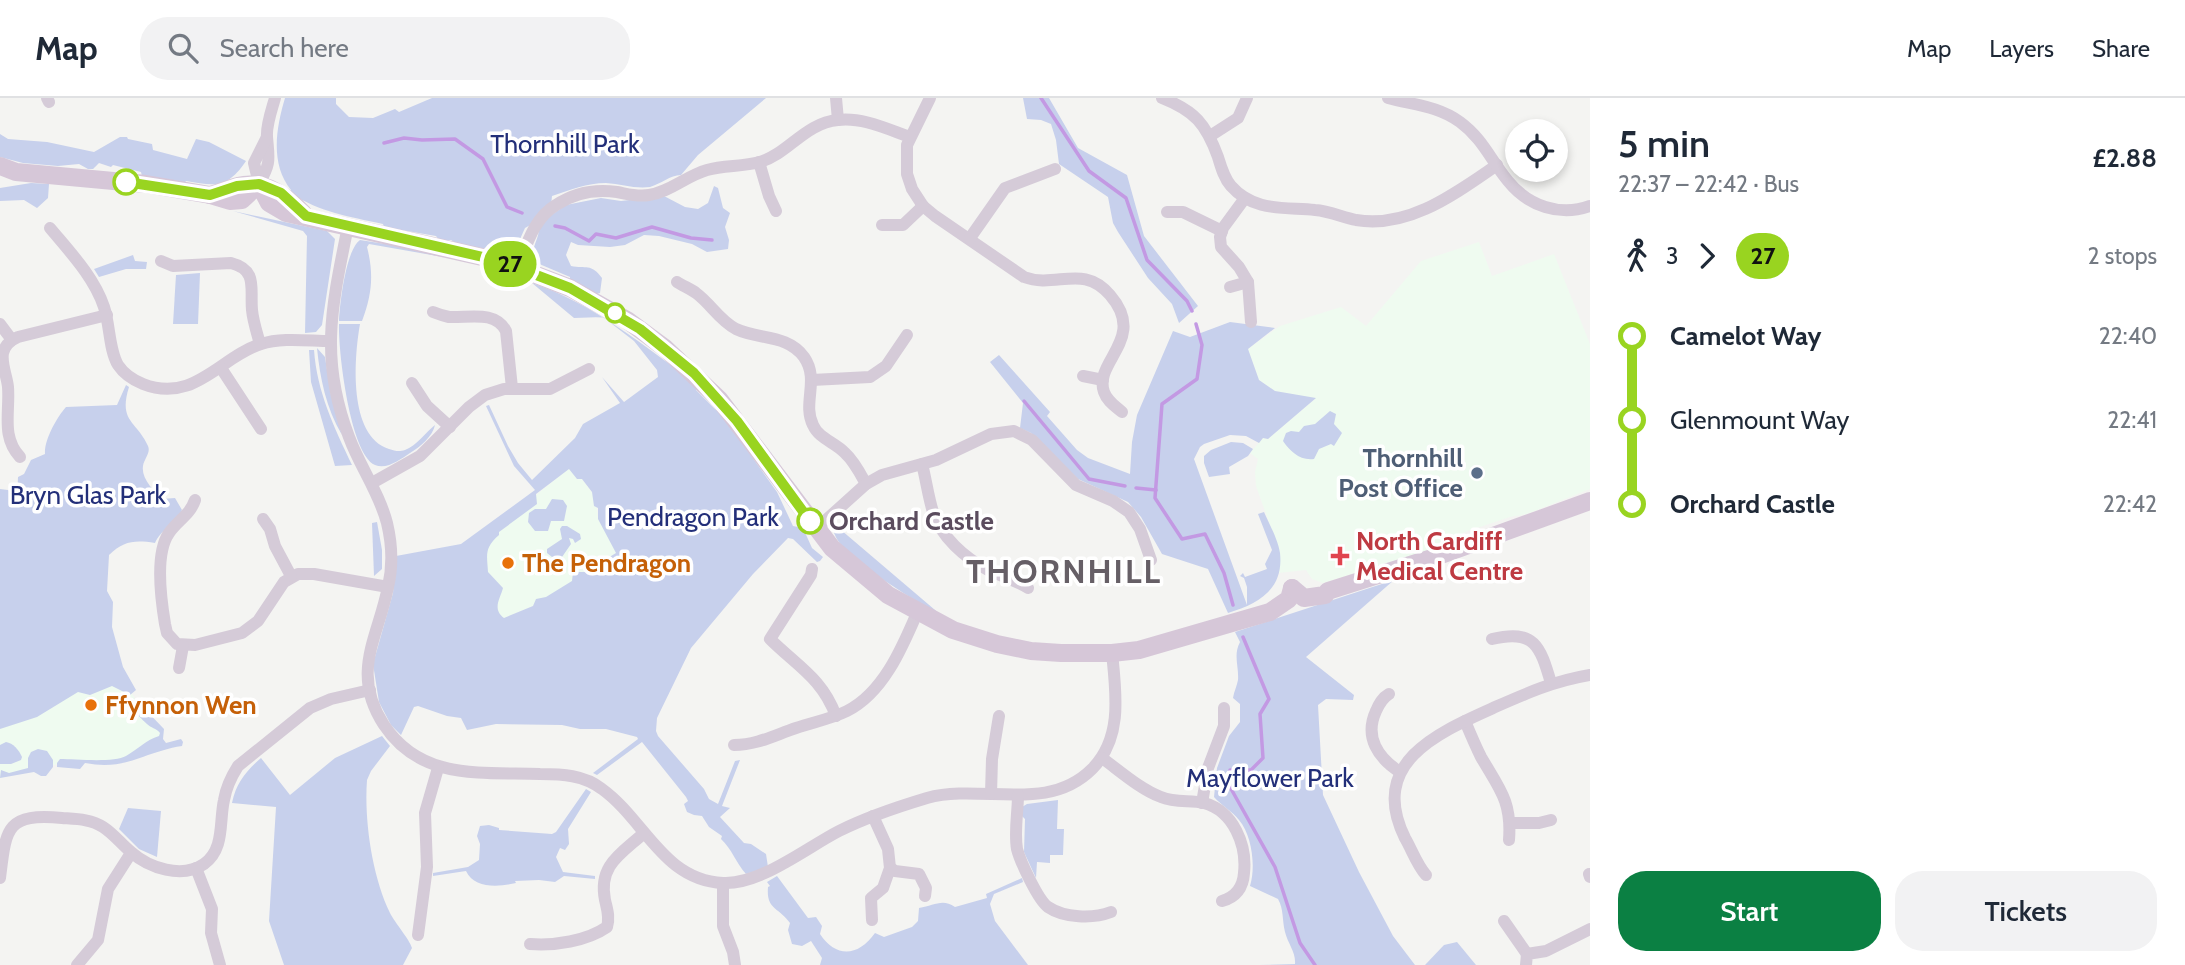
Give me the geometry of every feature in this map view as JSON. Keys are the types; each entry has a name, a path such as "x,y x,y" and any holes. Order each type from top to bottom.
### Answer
{"street":[{"path":"275,98 267,137 254,163 259,184 269,203 286,213 465,252 518,267 570,288 627,320 685,365 711,390 832,548 888,596 953,630 1014,648 1061,653 1139,650 1254,615 1279,591 1292,588 1304,598 1325,596 1328,591 1438,556 1590,501"},
{"path":"836,98 838,120"},
{"path":"930,98 910,137 906,154 907,174 912,189 923,206 942,221 1024,277 1041,282 1087,278 1110,294 1121,314 1124,331 1103,380 1104,393 1122,412"},
{"path":"1162,98 1195,115 1210,136 1228,184 1245,198 1275,209 1315,209 1357,220 1382,221 1420,211 1497,165"},
{"path":"1210,136 1238,118 1245,108 1247,98"},
{"path":"1388,98 1427,102 1464,125 1483,142 1514,187 1542,206 1569,212 1590,206"},
{"path":"518,267 541,216 567,199 597,191 650,195 707,170 759,162 780,152 814,126 838,120 864,122 910,137"},
{"path":"759,162 776,211"},
{"path":"970,238 1005,188 1055,169"},
{"path":"5,172 115,180 239,201 259,184"},
{"path":"1183,212 1184,198"},
{"path":"1245,198 1222,231 1221,247 1248,282 1251,322"},
{"path":"882,225 903,225 923,206"},
{"path":"1167,212 1183,212 1222,231"},
{"path":"348,226 335,284 330,323 332,372 340,411 351,443 372,483 389,533 391,558 388,587 368,654 370,690 382,721 392,735 409,750 438,768 555,774 583,779 605,791 675,867 691,875 723,883 745,882 840,830 873,816 948,793 1042,794 1068,787 1086,775 1102,758 1113,730 1116,708 1112,653"},
{"path":"50,228 93,282 107,315 116,360 124,373 139,382 160,388 175,387 197,382 260,344 331,341"},
{"path":"162,261 173,266 231,263 240,265 251,277 252,312 260,344"},
{"path":"677,282 698,294 713,312 732,327 789,344 803,357 812,380 809,408 814,429 845,452 866,484"},
{"path":"1230,287 1248,282"},
{"path":"433,312 447,317 490,318 503,325 506,331 512,388"},
{"path":"20,457 14,451 9,436 4,350 12,340 107,315"},
{"path":"0,324 12,340"},
{"path":"812,380 870,377 886,366 907,335"},
{"path":"221,368 261,429"},
{"path":"372,483 420,456 469,407 485,396 512,388 550,388 589,369"},
{"path":"1083,376 1103,380"},
{"path":"412,383 427,406 450,427"},
{"path":"816,529 866,484 892,471 922,464 1006,430 1021,433 1032,440 1076,485 1113,500 1129,512 1140,529 1151,560"},
{"path":"922,464 933,513 946,536 986,569 1028,587"},
{"path":"195,500 191,512 169,534 161,552 165,624 171,639 183,646 227,638 251,628 264,613 279,587 291,576 314,573 388,587"},
{"path":"263,519 291,576"},
{"path":"812,569 811,575 770,639 826,692 836,716"},
{"path":"734,746 760,742 836,716 859,704 876,688 891,666 917,613"},
{"path":"1492,639 1516,635 1532,640 1541,653 1551,682"},
{"path":"179,668 183,646"},
{"path":"1426,875 1420,869 1397,819 1395,799 1400,772 1407,761 1423,746 1465,721 1551,682 1590,675"},
{"path":"0,878 6,836 18,822 27,817 44,816 93,821 145,862 178,872 197,869 210,859 218,847 224,799 238,766 310,708 331,699 370,690"},
{"path":"1389,694 1383,697 1375,712 1371,737 1383,759 1400,772"},
{"path":"1202,803 1208,768 1224,726 1224,708"},
{"path":"991,793 992,759 999,716"},
{"path":"1465,721 1481,756 1506,799 1510,823 1509,840"},
{"path":"1102,758 1162,798 1202,803 1216,809 1230,821 1238,834 1244,872 1234,897 1222,901"},
{"path":"418,934 427,867 425,813 438,768"},
{"path":"1017,794 1018,852 1044,903 1057,911 1081,916 1111,912"},
{"path":"872,920 871,898 883,888 890,868 888,849 873,816"},
{"path":"1510,823 1539,823 1551,820"},
{"path":"530,944 551,945 590,936 607,927 608,913 603,883 605,873 615,859 644,833"},
{"path":"77,965 98,940 107,888 131,853"},
{"path":"890,868 919,874 926,888 925,896"},
{"path":"197,869 212,909 211,933 220,965"},
{"path":"723,883 722,919 735,965"},
{"path":"1504,921 1527,959 1590,929"}],"shaded area":[{"path":"1479,242 1492,276 1554,254 1590,344 1590,489 1527,514 1465,532 1441,546 1323,583 1312,579 1306,570 1278,573 1279,550 1256,486 1258,459 1250,453 1263,438 1268,439 1315,399 1275,391 1259,380 1248,349 1280,326 1341,307 1366,326 1421,261"},
{"path":"572,466 596,498 598,519 620,556 540,603 500,620 494,591 476,548 503,529 536,495"},
{"path":"120,671 141,710 163,732 162,745 116,763 59,761 58,764 0,778 0,717"}],"green space":[{"name":"Thornhill Park","path":"285,98 336,98 336,104 349,117 373,118 395,109 399,112 432,98 766,98 698,155 681,175 650,187 599,183 552,196 550,216 566,205 601,198 621,201 664,196 685,207 698,209 708,203 714,186 718,188 723,208 730,213 725,227 729,240 728,249 707,252 692,244 644,235 625,245 610,247 571,242 566,255 571,266 591,268 602,278 600,293 593,295 570,283 570,277 537,263 533,254 539,226 532,224 525,228 516,248 506,252 384,227 383,224 324,209 290,193 280,169 277,146 279,121"},
{"path":"1023,98 1049,98 1078,148 1127,175 1144,236 1198,306 1179,323 1172,304 1148,278 1118,232 1113,223 1108,197 1059,164 1051,124 1027,119"},
{"path":"0,134 8,139 47,142 94,152 120,137 127,137 152,144 153,150 187,159 196,139 209,142 246,161 233,177 220,183 186,181 184,184 143,180 141,172 113,165 111,167 99,163 93,169 88,169 79,164 58,166 23,163 0,157"},
{"path":"31,183 49,184 48,198 37,208 24,200 0,201 0,188"},
{"path":"233,211 327,231 335,239 322,325 316,332 305,333 307,236 303,231"},
{"path":"360,240 443,257 369,244 367,247 371,284 362,321 339,321 347,265"},
{"path":"133,255 135,261 147,262 146,269 126,269 99,277 94,269"},
{"path":"200,273 198,324 173,324 176,275"},
{"path":"532,283 577,302 602,317 574,318"},
{"name":"Pendragon Park","path":"607,320 698,385 696,390 720,412 777,492 793,526 803,528 812,548 823,557 817,562 793,539 788,538 753,574 691,648 657,718 658,736 704,789 709,799 718,804 735,761 740,760 722,806 730,808 720,817 744,843 751,844 766,854 768,867 746,874 721,839 722,836 709,827 702,816 687,812 684,804 688,801 686,797 642,742 597,775 593,773 638,739 637,737 606,729 580,729 562,725 496,724 467,730 461,718 418,706 414,707 401,735 391,725 379,702 373,664 393,593 396,556 461,544 535,490 514,466 486,406 489,405 508,446 532,480 575,438 583,424 620,403 602,377 624,402 658,377 657,370 634,341","holes":["569,469 577,479 582,479 592,492 594,506 598,508 598,519 616,553 585,572 573,572 572,581 546,597 536,599 533,606 504,618 498,611 503,588 488,572 489,548 499,532 537,504 536,494"]},
{"path":"1230,322 1275,328 1248,349 1259,380 1275,391 1316,398 1268,439 1263,438 1259,443 1246,436 1230,435 1204,444 1194,459 1247,605 1247,587 1244,578 1240,576 1243,573 1245,577 1267,569 1265,564 1272,550 1258,514 1264,512 1279,548 1278,577 1267,594 1249,605 1228,613 1208,569 1162,554 1141,517 1128,502 1078,479 1031,433 1020,428 1023,403 990,362 999,355 1050,412 1047,416 1077,450 1088,458 1130,474 1137,415 1173,331 1190,337"},
{"path":"339,324 360,324 356,356 357,394 366,429 376,441 389,449 403,451 435,425 422,444 389,465 375,465 366,457 359,442 343,377"},
{"path":"317,348 325,357 331,395 342,435 325,393"},
{"path":"309,350 314,350 323,395 352,465 335,466 311,382"},
{"name":"Bryn Glas Park","path":"126,385 129,387 126,399 127,414 149,449 143,466 144,475 161,499 175,498 182,510 155,543 130,543 109,555 107,591 113,602 112,627 123,667 136,690 130,695 112,686 90,695 78,692 37,717 0,729 0,489 8,490 17,498 18,477 24,474 31,460 45,454 52,429 66,407 117,405"},
{"path":"1330,411 1336,414 1334,424 1342,433 1334,446 1331,444 1319,449 1314,459 1296,454 1283,441 1286,433 1299,432 1304,426 1315,424"},
{"path":"1231,442 1243,443 1253,449 1248,456 1229,467 1230,474 1209,477 1204,456 1211,450"},
{"path":"552,499 563,500 567,506 564,521 551,521 548,531 535,531 528,522 529,513 535,509 546,509"},
{"path":"377,522 382,569 374,576 372,523"},
{"path":"834,524 939,614 882,579 852,555 835,535"},
{"path":"562,526 580,534 581,539 575,543 569,538 571,544 557,561 547,553 547,549 562,539"},
{"name":"Mayflower Park","path":"1394,580 1306,657 1354,695 1353,700 1326,699 1318,705 1323,795 1393,936 1415,965 1259,965 1295,964 1295,960 1285,932 1278,899 1250,886 1252,852 1247,834 1236,817 1214,797 1217,768 1229,736 1240,722 1240,704 1233,698 1238,680 1237,656 1240,642 1235,632"},
{"path":"139,703 164,729 163,739 166,743 181,739 182,746 124,763 85,763 80,769 57,767 60,759 120,758 159,736 158,731 130,712 129,708"},
{"path":"382,736 390,746 367,780 371,848 384,898 392,917 412,948 403,965 284,965 269,921 276,807 232,803 236,789 246,773 261,758 290,795 335,758"},
{"path":"6,742 17,749 21,760 0,764 0,745"},
{"path":"38,749 47,751 53,760 53,767 46,776 34,772 0,778 1,770 9,773 28,768 31,752"},
{"path":"586,789 591,792 568,829 569,844 565,850 560,848 556,857 563,872 595,876 595,879 564,876 555,882 515,881 516,883 495,886 475,881 466,871 433,876 433,873 468,867 479,860 480,844 477,836 480,826 489,825 499,830 552,834 556,832"},
{"path":"1058,800 1057,829 1064,829 1063,855 1050,855 1050,863 1037,862 1036,878 1024,852 1025,819 1022,816 1022,807"},
{"path":"128,808 161,811 157,857 139,849 119,829"},
{"path":"777,876 808,918 816,917 822,926 820,934 826,942 840,951 847,952 861,947 875,933 884,937 912,927 918,921 919,908 942,903 955,907 987,898 986,894 1022,878 1023,882 994,894 990,904 995,921 1028,965 820,965 822,958 811,941 802,946 792,944 788,930 790,923 769,900 770,886 767,882"},
{"path":"1457,942 1476,965 1425,965 1444,945"}],"waterway":[{"path":"1041,98 1089,171 1126,198 1147,260 1187,301 1192,311"},
{"path":"384,143 404,138 455,139 483,159 507,207 522,213"},
{"path":"555,226 565,228 589,241 596,234 616,238 652,227 691,238 712,240"},
{"path":"1196,324 1202,345 1197,379 1162,404 1155,498 1182,539 1205,534 1224,573 1233,605"},
{"path":"1024,401 1089,479 1125,486"},
{"path":"1136,488 1156,490"},
{"path":"1243,637 1269,699 1260,714 1263,758 1251,770 1230,770 1230,787 1275,867 1300,943 1315,965"}],"bus line":[{"name":"27","path":"126,182 210,195 237,186 259,184 281,193 306,216 500,261 570,288 627,320 694,373 737,421 810,521"}],"place":[{"name":"Thornhill Post Office","path":"1477,473"},
{"name":"Orchard Castle","path":"810,521"},
{"name":"North Cardiff Medical Centre","path":"1340,556"},
{"name":"The Pendragon","path":"508,563"},
{"name":"Ffynnon Wen","path":"91,705"}],"district":[{"name":"THORNHILL","path":"1064,571"}]}
